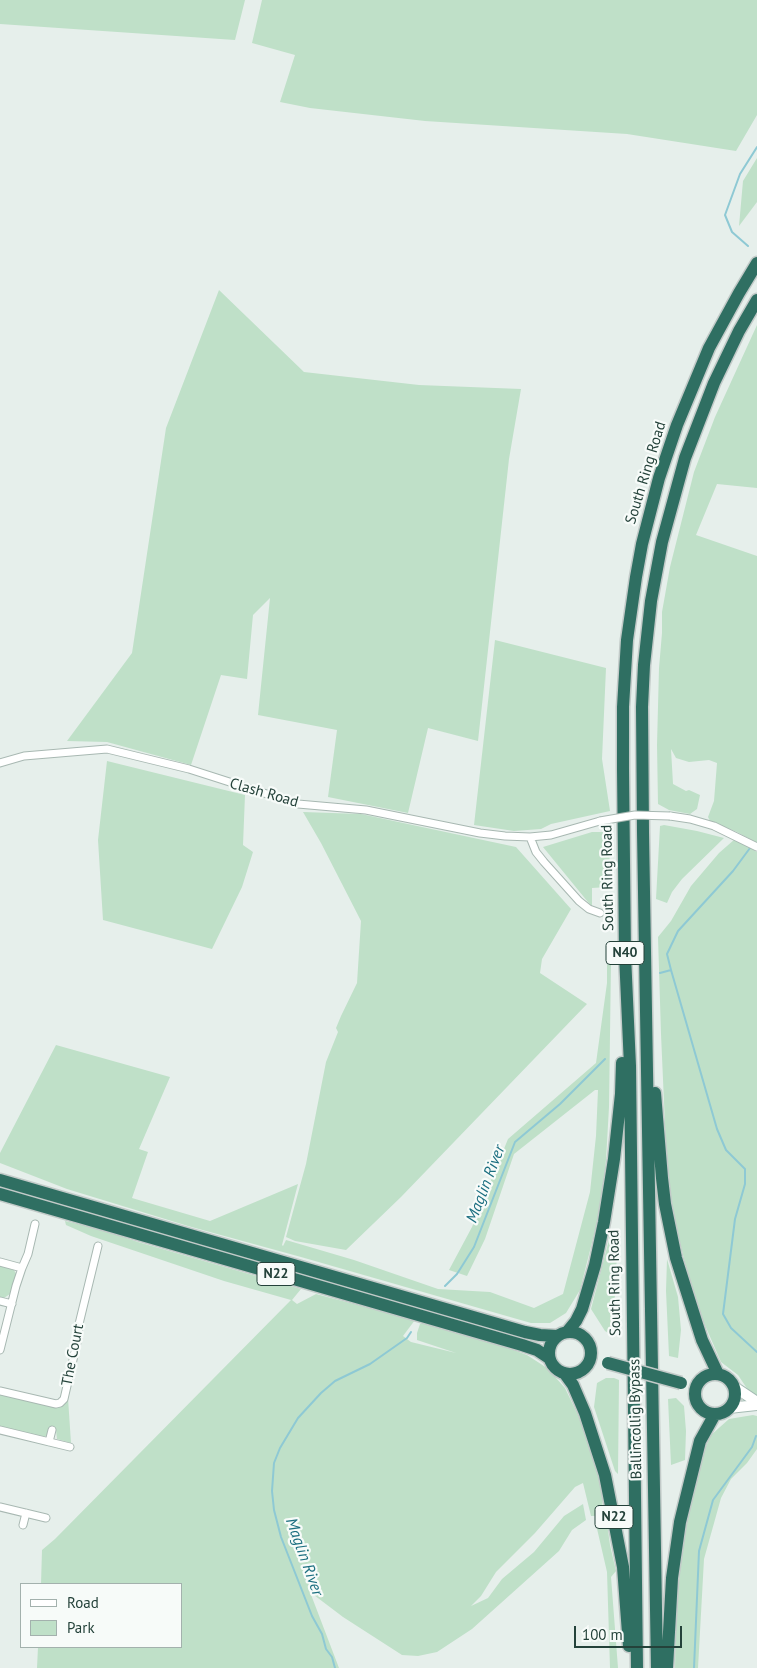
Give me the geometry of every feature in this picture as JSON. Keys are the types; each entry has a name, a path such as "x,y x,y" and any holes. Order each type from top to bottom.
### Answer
{"highway":[{"name":"South Ring Road","path":"637,1668 630,1066 626,955 623,707 627,640 636,577 652,505 677,425 710,348 757,263"},
{"name":"N40","path":"646,958 642,707 644,665 651,602 662,542 685,458 714,383 739,331 757,300"},
{"path":"549,1358 550,1346 576,1321 586,1298 610,1192 621,1094 626,955"},
{"path":"646,958 650,995 657,1131 665,1204 676,1258 702,1340 718,1374 730,1380 733,1386 734,1398 729,1408 715,1414 700,1441 680,1522 672,1586 667,1668"},
{"name":"Ballincollig Bypass","path":"646,958 656,1668"},
{"name":"N22","path":"0,1180 525,1332 540,1335 573,1332 584,1337 597,1355 608,1363"},
{"name":"N22","path":"0,1194 522,1345 537,1350 549,1358 555,1368 565,1374 573,1385 601,1461 612,1504 623,1567 631,1668"},
{"path":"588,1364 592,1353 590,1347"},
{"name":"N22","path":"565,1374 578,1373 588,1364 608,1363 681,1383 718,1374"},
{"path":"694,1396 698,1383 702,1378"},
{"name":"N22","path":"681,1383 690,1390 696,1402 704,1411 715,1414"}],"street":[{"name":"Clash Road","path":"0,763 24,756 106,749 189,769 298,804 366,810 480,833 530,837 564,832 600,821 635,815 670,816 690,819 714,826 757,847"},
{"path":"530,837 536,852 579,901 589,909 600,913"},
{"path":"0,1350 16,1286 28,1254 35,1224"},
{"name":"The Court","path":"0,1390 56,1404 64,1399 98,1246"},
{"path":"0,1262 22,1268"},
{"path":"0,1301 12,1304"},
{"path":"733,1386 757,1404"},
{"path":"729,1408 757,1404"},
{"path":"0,1430 70,1447"},
{"path":"50,1442 52,1430"},
{"path":"0,1507 46,1518"},
{"path":"23,1524 26,1514"}],"green space":[{"path":"0,0 245,0 235,40 0,24"},
{"path":"262,0 757,0 757,115 736,151 627,134 425,121 310,108 280,102 295,55 252,43"},
{"path":"757,158 757,202 739,226 743,181"},
{"path":"219,290 304,372 419,385 521,389 509,459 478,741 428,728 408,813 328,797 337,730 258,715 270,598 253,615 247,679 221,675 191,765 107,742 67,741 132,653 166,428"},
{"path":"757,325 757,488 717,484 696,535 757,556 757,843 710,821 708,817 714,801 717,763 709,760 689,762 676,758 671,749 673,784 686,791 689,790 700,795 697,809 690,814 669,810 658,804 657,745 662,612 670,567 694,472 715,417"},
{"path":"495,640 606,668 602,759 610,811 551,824 541,829 514,831 474,825"},
{"path":"107,761 245,795 243,845 253,852 242,887 212,949 103,920 98,840"},
{"path":"303,812 361,814 516,847 571,909 542,959 540,973 587,1004 401,1197 346,1250 295,1241 286,1237 306,1164 326,1062 338,1032 336,1028 357,983 361,921"},
{"path":"664,825 724,838 682,879 672,892 667,903 656,899 660,826"},
{"path":"592,832 611,832 608,887 592,888 592,907 543,847"},
{"path":"735,839 757,852 757,1397 748,1390 738,1375 721,1362 694,1300 668,1193 661,1034 658,937 671,921 691,886 719,853"},
{"path":"611,962 609,1107 601,1207 580,1290 566,1313 550,1323 531,1323 188,1226 67,1189 0,1163 0,1153 56,1045 170,1077 139,1149 148,1152 132,1198 210,1221 298,1184 283,1246 286,1240 354,1260 438,1289 490,1292 534,1308 563,1294 590,1192 596,1136 598,1090 595,1090 514,1154 485,1239 467,1276 449,1270 472,1227 508,1139 596,1063 607,983 607,965"},
{"path":"65,1221 100,1229 138,1242 301,1289 292,1300 297,1304 316,1294 415,1320 403,1336 411,1342 456,1353 417,1340 420,1324 423,1323 487,1340 527,1355 547,1368 565,1388 578,1415 595,1461 603,1495 602,1513 591,1516 583,1483 575,1487 535,1533 496,1572 481,1596 471,1606 488,1598 502,1579 534,1552 564,1516 583,1504 586,1520 572,1530 559,1551 472,1629 437,1652 418,1656 402,1655 343,1617 310,1592 339,1668 37,1668 38,1648 182,1648 182,1583 41,1583 42,1550 291,1300 224,1281 91,1236 66,1225"},
{"path":"611,1232 618,1232 613,1336 605,1331 591,1309"},
{"path":"667,1259 678,1297 681,1330 678,1358 669,1356 666,1291"},
{"path":"0,1266 14,1270 16,1274 10,1294 4,1298 0,1297"},
{"path":"606,1378 619,1380 618,1474 615,1471 594,1407 597,1383"},
{"path":"0,1393 54,1407 61,1406 68,1398 71,1443 57,1439 56,1430 50,1429 48,1435 44,1437 0,1427"},
{"path":"676,1398 684,1406 686,1431 685,1460 671,1465 668,1399"},
{"path":"757,1416 757,1449 747,1463 731,1479 721,1498 704,1559 698,1668 675,1668 676,1617 683,1536 703,1453 711,1435 729,1419"},
{"path":"604,1514 606,1516 616,1571 611,1577 618,1668 610,1668 607,1572 595,1520"}],"waterway":[{"path":"748,246 732,232 725,215 740,174 757,147"},
{"name":"Maglin River","path":"660,973 671,970 667,954 678,931 733,871 750,848"},
{"path":"671,970 717,1129 726,1150 745,1169 745,1184 735,1219 723,1314 731,1328 757,1352"},
{"name":"Maglin River","path":"445,1286 457,1274 474,1247 515,1142 560,1104 605,1059"},
{"name":"Maglin River","path":"335,1668 281,1537 274,1510 272,1491 274,1463 280,1448 298,1418 321,1393 335,1381 370,1364 407,1338 411,1332"},
{"path":"694,1668 699,1551 713,1500 752,1447 756,1436"}]}
